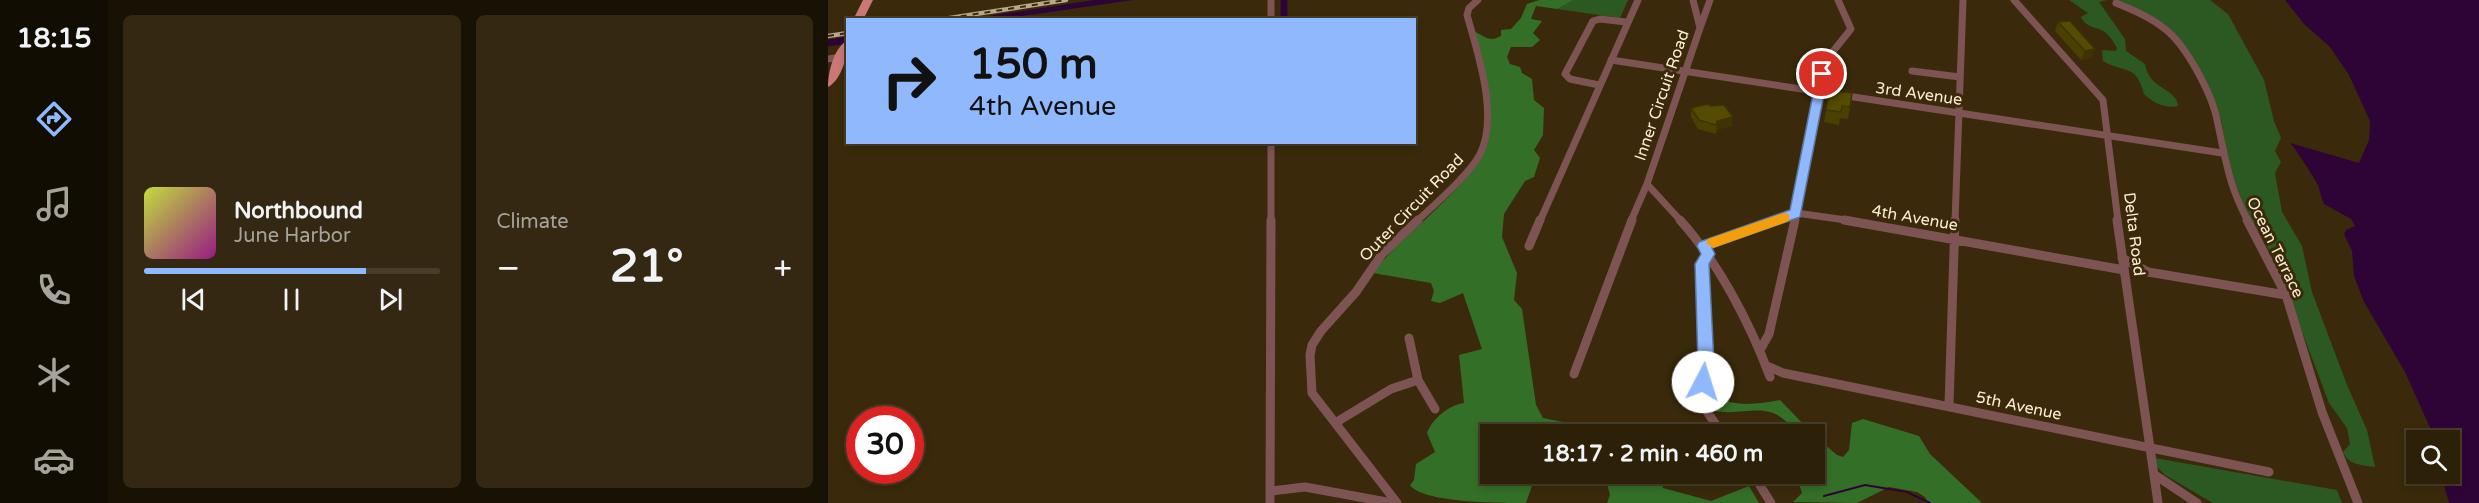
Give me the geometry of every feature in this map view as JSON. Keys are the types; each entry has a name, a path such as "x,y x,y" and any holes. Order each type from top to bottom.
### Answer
{"main road":[{"path":"859,18 868,0"},
{"path":"828,83 846,46"}],"street":[{"path":"1271,0 1271,18"},
{"name":"Outer Circuit Road","path":"1397,503 1312,393 1309,371 1312,345 1356,292 1382,254 1479,157 1488,136 1482,69 1468,22 1469,8 1478,0"},
{"path":"1529,246 1626,22 1638,0"},
{"name":"Inner Circuit Road","path":"1693,0 1700,28 1647,184 1706,250 1760,350 1770,378"},
{"path":"1700,28 1710,0"},
{"path":"1760,350 1769,334 1826,60 1851,29 1838,0"},
{"path":"1949,405 1963,0"},
{"name":"Delta Road","path":"2014,0 2100,95 2105,109 2121,258 2158,503"},
{"name":"Ocean Terrace","path":"2116,3 2157,22 2182,47 2195,67 2217,118 2222,153 2238,204 2286,295 2322,412 2358,503"},
{"path":"1599,85 1570,80 1565,74 1593,21 1600,19 1626,22"},
{"path":"828,60 841,57"},
{"name":"3rd Avenue","path":"1611,60 2222,153"},
{"path":"1912,80 1912,68 1960,77"},
{"path":"1270,503 1271,144"},
{"path":"1574,374 1616,256 1647,184"},
{"name":"4th Avenue","path":"1706,250 1796,213 2124,270"},
{"path":"1706,250 1702,264 1706,363 1699,400 1716,424"},
{"path":"2121,258 2148,272 2286,295"},
{"path":"1409,338 1418,380 1435,409"},
{"name":"5th Avenue","path":"1765,365 1783,373 2269,472"},
{"path":"1335,423 1391,389 1418,380"},
{"path":"2155,475 2168,486 2197,503"},
{"path":"1759,484 1771,503"},
{"path":"1270,490 1305,487 1392,503"}],"green space":[{"path":"1539,0 1574,0 1557,9 1536,6 1531,19 1542,21 1533,33 1540,40 1532,47 1511,47 1507,57 1510,64 1520,67 1522,73 1532,79 1534,100 1544,108 1543,135 1534,150 1540,158 1534,177 1525,181 1504,214 1502,237 1517,273 1514,300 1522,309 1536,405 1543,418 1573,424 1480,424 1480,484 1533,484 1526,503 1446,499 1417,491 1410,485 1414,480 1416,464 1435,452 1427,433 1433,422 1453,406 1464,403 1459,355 1482,349 1463,293 1440,303 1431,301 1434,291 1431,283 1373,273 1386,257 1459,186 1474,167 1485,147 1490,128 1490,105 1475,32 1490,39 1501,36 1501,30 1511,29 1521,18 1527,4"},
{"path":"1574,0 1628,0 1620,18 1557,9"},
{"path":"2069,0 2107,0 2099,2 2125,39 2126,51 2145,64 2152,79 2173,96 2178,106 2164,106 2151,100 2144,94 2141,84 2133,73 2103,61 2102,50 2116,51 2116,46 2105,32 2086,24 2081,17 2088,13"},
{"path":"2112,0 2210,0 2228,14 2264,80 2274,121 2281,138 2275,151 2281,162 2275,173 2282,212 2302,246 2312,292 2347,385 2367,430 2375,467 2352,462 2343,452 2350,444 2347,428 2329,403 2275,260 2245,209 2231,172 2221,120 2195,62 2146,15"},
{"path":"1711,392 1727,401 1744,404 1780,400 1803,424 1789,424 1769,412 1712,411 1704,400 1706,394"},
{"path":"1863,419 1919,436 1930,454 1982,503 1928,503 1925,497 1917,492 1889,487 1857,503 1793,502 1802,493 1799,484 1825,484 1825,445 1843,457 1849,450 1852,423"},
{"path":"2155,458 2337,490 2342,503 2213,503 2165,475 2157,467"},
{"path":"1607,484 1662,484 1663,488 1711,501 1749,486 1759,503 1607,503 1610,495"}],"shaded area":[{"path":"1094,0 1133,0 1009,18 1002,18 1003,14"},
{"path":"2285,0 2479,0 2479,503 2449,503 2444,484 2460,484 2460,430 2431,430 2405,372 2364,302 2354,276 2352,251 2344,234 2346,230 2355,226 2351,219 2324,204 2318,185 2290,143 2359,163 2369,140 2370,121 2349,75 2330,47 2304,24"}],"building":[{"path":"2070,21 2095,49 2085,51 2058,22"},
{"path":"1829,90 1852,93 1850,107 1842,106 1841,112 1826,110"},
{"path":"1708,104 1710,106 1724,105 1733,117 1717,121 1716,125 1699,120 1691,108"}],"waterway":[{"path":"1284,0 1284,18"},
{"path":"998,18 1011,16"},
{"path":"828,43 846,40"},
{"path":"1824,496 1865,485 1907,492 1930,503"}],"railway":[{"path":"950,18 1066,0"},
{"path":"828,36 846,33"}],"slow traffic":[{"path":"1713,243 1784,217"}],"route":[{"path":"1703,382 1706,363 1702,264 1708,254 1704,246 1796,213 1822,74"}]}
